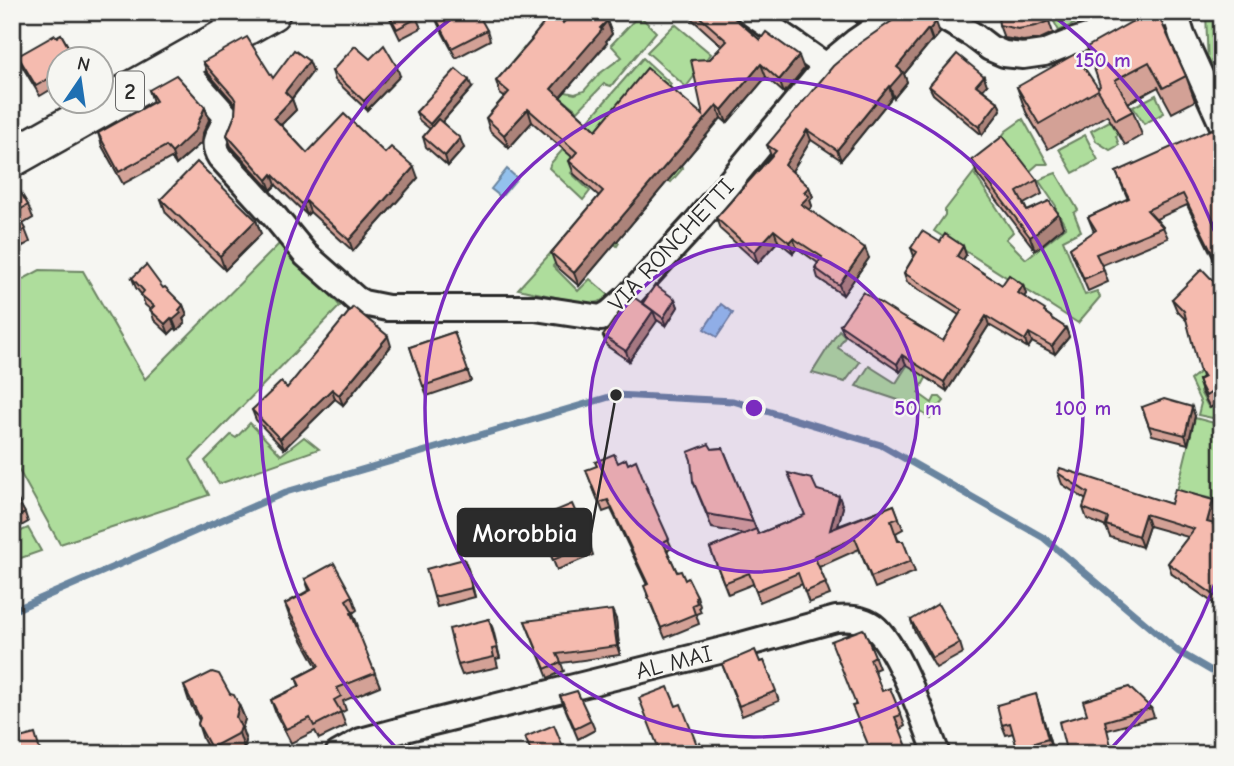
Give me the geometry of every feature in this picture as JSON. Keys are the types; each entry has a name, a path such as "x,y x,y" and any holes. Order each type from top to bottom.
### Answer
{"main road":[{"name":"2","path":"12,158 271,12"}],"street":[{"path":"749,12 826,66"},
{"name":"VIA RONCHETTI","path":"179,62 226,116 215,146 220,157 306,255 356,299 373,306 426,309 535,308 595,318 606,316 629,296 694,225 826,66 899,12"},
{"path":"934,12 990,48 1004,54 1023,56 1044,53 1073,41 1173,12 1220,117"},
{"name":"AL MAI","path":"338,754 361,741 422,724 848,618 872,625 887,643 900,664 937,754"}],"green space":[{"path":"1042,12 1073,12 1076,23 1059,31 1051,16 1043,17"},
{"path":"1206,12 1222,12 1222,93 1208,67"},
{"path":"639,15 656,32 611,86 604,84 578,111 513,61 524,48 538,60 537,67 566,92 575,94 584,91 599,74 622,57 611,45"},
{"path":"675,24 711,54 686,87 647,52"},
{"path":"643,58 671,84 667,90 624,112 683,168 671,182 612,133 607,133 571,173 590,191 583,200 549,168 551,163"},
{"path":"1156,95 1164,113 1144,124 1133,107"},
{"path":"1119,116 1134,127 1116,136 1119,145 1110,150 1096,141 1091,131"},
{"path":"1023,119 1048,164 1038,164 1029,172 1008,148 975,175 1013,232 1006,239 1026,259 1066,227 1039,181 1056,173 1078,210 1074,213 1081,231 1063,240 1085,295 1097,291 1100,297 1078,323 934,231 945,215 945,210 1006,131"},
{"path":"1085,135 1098,160 1073,173 1059,149"},
{"path":"587,213 619,243 617,246 589,223 553,266 578,291 590,279 610,296 588,304 518,289"},
{"path":"284,239 340,306 190,460 209,495 60,544 12,458 12,285 40,270 83,271 145,379"},
{"path":"839,330 845,336 838,348 860,362 845,382 812,373"},
{"path":"910,361 931,369 918,393 932,403 935,397 944,401 930,418 907,403 856,386 869,366 896,383"},
{"path":"1201,371 1205,388 1200,392 1209,408 1216,406 1218,411 1222,411 1222,420 1198,415 1201,403 1190,380"},
{"path":"1195,418 1222,425 1222,472 1219,483 1222,484 1222,501 1177,491"},
{"path":"250,423 281,455 304,437 319,449 219,484 205,461 231,435 236,438"},
{"path":"28,528 41,551 15,560 12,556 12,535"}],"water":[{"path":"507,169 517,178 501,197 491,189"},
{"path":"721,304 733,313 717,337 704,329"}],"building":[{"path":"388,12 414,12 417,18 397,29"},
{"path":"477,12 487,30 452,48 434,14"},
{"path":"573,12 597,12 607,21 551,89 596,130 647,68 703,115 691,60 710,59 727,41 694,12 732,12 735,15 733,17 760,40 766,32 799,56 779,80 761,64 722,110 717,105 574,273 551,253 603,191 569,161 577,152 528,109 504,135 486,118 509,92 496,81 552,13 563,23"},
{"path":"905,12 922,12 936,22 897,67 903,72 837,150 807,130 785,165 809,187 804,192 809,196 801,204 865,248 839,285 815,268 822,257 793,238 789,242 774,230 754,252 716,218 776,151 767,145 833,66 860,43"},
{"path":"998,12 1043,12 1049,21 1018,29 999,25"},
{"path":"1149,12 1157,12 1186,76 1163,88 1149,62 1115,80 1133,111 1116,120 1098,90 1039,124 1017,87 1075,54 1098,88 1100,86 1087,47"},
{"path":"61,34 68,46 46,46 46,80 36,86 18,56 55,35 57,37"},
{"path":"247,37 273,78 294,50 309,61 285,92 292,99 274,118 307,153 344,114 385,153 391,147 414,167 349,240 306,201 303,205 272,174 267,180 227,135 235,115 236,101 203,62"},
{"path":"384,45 397,67 364,101 332,71 355,46 370,59"},
{"path":"957,54 984,76 976,85 998,102 979,127 929,86"},
{"path":"456,69 469,80 430,124 416,112"},
{"path":"176,75 205,107 196,130 172,153 166,146 119,172 98,133 156,101 149,90"},
{"path":"438,119 460,138 445,156 423,137"},
{"path":"1214,128 1222,145 1222,272 1183,194 1147,210 1163,227 1096,254 1104,270 1084,279 1070,248 1096,230 1088,217 1129,198 1116,172"},
{"path":"1003,136 1037,180 1017,192 1027,211 1049,201 1058,213 1030,237 972,160"},
{"path":"197,162 256,220 220,256 161,199"},
{"path":"12,178 28,205 16,212 26,229 12,237"},
{"path":"922,231 940,242 945,234 963,246 957,256 1002,285 1009,275 1023,285 1018,293 1045,310 1051,318 1066,328 1052,346 1029,333 1025,340 986,316 944,382 902,355 897,364 840,325 863,292 943,341 962,310 904,273 917,252 911,248"},
{"path":"146,265 163,288 183,305 179,310 181,313 165,324 150,310 154,306 141,295 144,291 132,278"},
{"path":"1202,269 1222,290 1222,393 1215,397 1212,392 1206,396 1198,380 1204,377 1199,369 1184,311 1172,299"},
{"path":"655,285 675,299 663,318 643,303"},
{"path":"635,298 653,311 626,351 603,336 621,310"},
{"path":"353,307 388,336 339,395 332,389 280,439 252,410 281,382 287,388"},
{"path":"454,332 468,371 423,386 410,347"},
{"path":"1164,399 1192,407 1185,435 1149,426 1142,407"},
{"path":"709,444 712,449 723,448 753,522 707,514 693,481 688,452"},
{"path":"614,454 618,463 626,459 628,464 636,460 669,539 663,542 677,572 681,571 685,580 688,578 697,596 697,603 692,605 695,614 661,628 644,586 648,584 608,500 599,503 586,470 597,466 595,462"},
{"path":"1060,468 1171,504 1175,489 1213,500 1207,522 1222,526 1220,599 1168,563 1194,529 1145,514 1138,536 1106,525 1108,518 1083,508 1088,493 1058,473"},
{"path":"788,473 812,479 817,490 839,496 830,530 894,505 899,518 891,521 898,541 903,541 911,561 871,577 855,538 814,556 826,583 805,592 798,573 756,591 749,573 724,583 710,548 756,529 758,534 805,515"},
{"path":"12,490 25,513 12,520"},
{"path":"572,504 590,545 553,560 536,519"},
{"path":"464,559 472,588 434,597 426,569"},
{"path":"334,563 352,596 346,600 375,673 337,688 341,696 334,700 341,712 314,726 310,718 286,729 271,700 300,686 296,678 319,666 285,604 311,590 305,579"},
{"path":"938,604 960,643 932,658 911,620"},
{"path":"612,610 617,646 557,654 561,662 545,669 525,621"},
{"path":"489,619 497,648 492,649 494,657 458,665 449,629"},
{"path":"863,629 875,656 870,659 882,691 890,688 901,715 895,717 910,754 872,754 852,706 856,705 831,641"},
{"path":"755,650 760,662 764,661 776,691 739,706 722,664"},
{"path":"212,672 219,674 230,694 234,695 239,705 236,717 241,727 239,733 211,748 198,724 200,718 184,686"},
{"path":"668,687 676,706 681,704 697,745 700,743 705,754 656,754 660,752 639,698"},
{"path":"1129,687 1151,708 1105,721 1113,754 1067,754 1059,722 1087,714 1083,701"},
{"path":"577,691 591,721 575,729 560,696"},
{"path":"1036,694 1048,739 1017,748 1010,723 1002,725 997,705"},
{"path":"554,725 566,754 532,754 525,737"},
{"path":"35,734 41,754 12,754 12,740"},
{"path":"157,747 160,754 145,754"}],"waterway":[{"path":"12,611 286,492 616,395 733,401 881,445 1044,538 1179,652 1222,677"}],"place":[{"name":"Morobbia","path":"616,395"}]}
